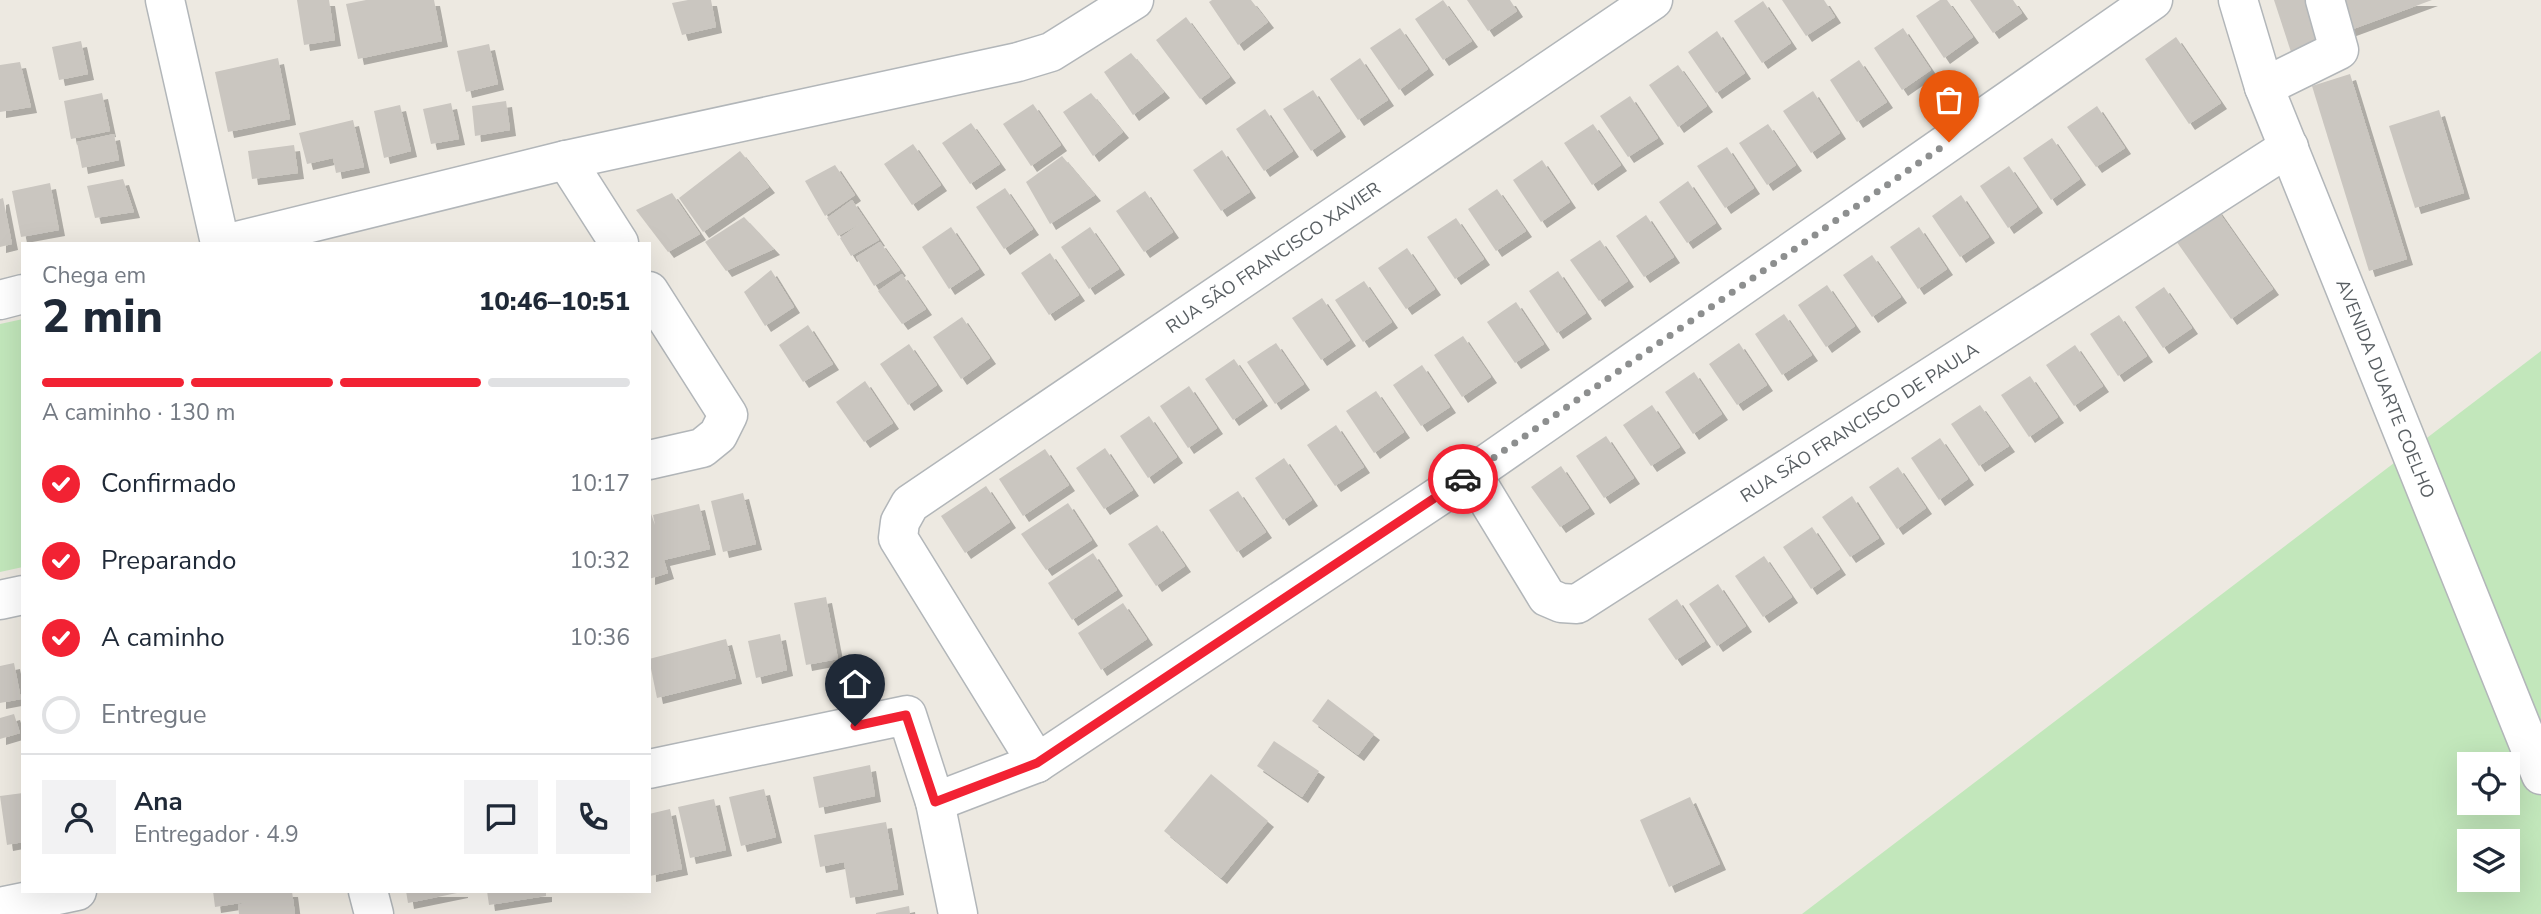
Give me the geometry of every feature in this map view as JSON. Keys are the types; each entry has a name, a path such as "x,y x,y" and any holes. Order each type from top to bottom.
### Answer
{"street":[{"path":"165,0 220,242"},
{"path":"233,242 566,160 1018,62 1051,52 1091,12 1134,0"},
{"name":"RUA SÃO FRANCISCO XAVIER","path":"1037,763 898,538 900,522 910,504 1653,0"},
{"path":"935,802 1037,763 1472,474 2153,0"},
{"name":"AVENIDA DUARTE COELHO","path":"2238,0 2264,88 2541,775"},
{"path":"2264,88 2339,50 2325,0"},
{"name":"RUA SÃO FRANCISCO DE PAULA","path":"1472,474 1547,597 1561,603 1577,604 2289,147"},
{"path":"566,160 618,242"},
{"path":"651,294 728,415 718,435 702,448 651,460"},
{"path":"0,300 21,295"},
{"path":"0,600 21,596"},
{"path":"651,769 906,715 935,802 958,914"},
{"path":"0,907 67,893"},
{"path":"369,893 374,914"}],"green space":[{"path":"21,319 21,567 0,572 0,324"},
{"path":"2541,351 2541,914 1802,914"}],"building":[{"path":"297,0 329,0 335,40 304,45"},
{"path":"366,0 434,0 442,41 358,59 346,4"},
{"path":"711,0 716,27 682,35 672,3"},
{"path":"1251,0 1268,22 1238,45 1209,2"},
{"path":"1443,0 1472,41 1443,60 1415,19"},
{"path":"1467,0 1510,0 1517,11 1488,31"},
{"path":"1782,0 1824,0 1835,17 1806,36"},
{"path":"1940,0 1947,0 1973,37 1944,58 1916,16"},
{"path":"1970,0 2013,0 2022,13 1993,33"},
{"path":"2274,0 2310,0 2324,41 2291,52"},
{"path":"2334,0 2432,0 2345,32"},
{"path":"1763,1 1791,43 1762,63 1734,21"},
{"path":"1186,17 1230,77 1200,99 1156,40"},
{"path":"1400,28 1428,69 1399,90 1370,48"},
{"path":"1903,28 1931,70 1902,90 1874,48"},
{"path":"1717,31 1745,73 1716,93 1688,52"},
{"path":"2176,37 2221,103 2189,124 2145,59"},
{"path":"81,41 88,74 59,80 52,47"},
{"path":"489,44 498,84 466,92 457,51"},
{"path":"1131,53 1164,92 1133,115 1104,72"},
{"path":"278,58 290,119 228,132 215,72"},
{"path":"1360,58 1388,100 1358,120 1330,79"},
{"path":"1859,60 1887,102 1857,122 1830,80"},
{"path":"20,62 31,107 0,112 0,65"},
{"path":"1678,65 1707,106 1678,127 1649,85"},
{"path":"2350,74 2407,259 2369,271 2312,86"},
{"path":"1313,90 1340,131 1311,151 1283,109"},
{"path":"1813,91 1840,133 1811,153 1783,111"},
{"path":"102,93 110,131 71,139 64,101"},
{"path":"1091,93 1123,132 1093,156 1063,112"},
{"path":"1630,96 1658,138 1628,157 1600,116"},
{"path":"506,101 510,130 475,136 472,106"},
{"path":"451,103 459,139 431,144 423,109"},
{"path":"1033,104 1061,145 1031,166 1003,124"},
{"path":"400,105 411,151 384,158 374,111"},
{"path":"2097,106 2125,148 2096,167 2067,127"},
{"path":"1265,109 1293,151 1264,171 1236,129"},
{"path":"2439,110 2464,193 2415,208 2389,126"},
{"path":"353,120 364,167 336,173 333,158 307,164 299,133"},
{"path":"971,123 1000,164 970,184 942,143"},
{"path":"1593,124 1621,165 1592,185 1564,143"},
{"path":"1768,124 1796,165 1767,185 1739,143"},
{"path":"114,134 119,160 82,168 77,142"},
{"path":"2052,138 2080,179 2051,200 2023,158"},
{"path":"913,144 941,185 912,205 884,164"},
{"path":"294,145 298,173 252,179 248,151"},
{"path":"1727,147 1754,188 1725,208 1697,166"},
{"path":"1222,150 1250,192 1221,211 1193,170"},
{"path":"740,151 769,187 703,232 679,198"},
{"path":"1062,156 1095,195 1050,224 1026,182"},
{"path":"1542,160 1570,202 1541,222 1513,180"},
{"path":"835,165 855,195 825,216 805,181"},
{"path":"2009,166 2037,207 2008,228 1980,186"},
{"path":"123,179 134,212 95,218 87,186"},
{"path":"1688,181 1716,223 1687,243 1659,202"},
{"path":"50,183 59,230 21,237 12,191"},
{"path":"1005,188 1033,229 1004,249 976,207"},
{"path":"1497,189 1526,231 1496,251 1468,209"},
{"path":"1145,191 1173,232 1144,252 1116,211"},
{"path":"672,193 700,234 668,252 636,210"},
{"path":"1961,195 1989,237 1960,257 1932,216"},
{"path":"3,198 12,244 0,247 0,199"},
{"path":"852,200 879,240 851,256 840,238 861,223 838,236 827,218"},
{"path":"2216,208 2273,289 2231,319 2174,238"},
{"path":"1646,215 1674,257 1644,277 1616,236"},
{"path":"744,217 774,249 726,271 705,242"},
{"path":"1456,218 1484,259 1455,279 1427,237"},
{"path":"951,227 979,269 949,289 922,247"},
{"path":"1090,227 1119,269 1089,289 1061,247"},
{"path":"1919,227 1947,269 1918,289 1890,247"},
{"path":"1600,240 1628,281 1599,301 1570,260"},
{"path":"880,242 900,270 874,286 856,257"},
{"path":"1407,248 1435,289 1406,309 1378,268"},
{"path":"1050,253 1079,295 1049,315 1021,273"},
{"path":"1872,255 1901,297 1872,317 1843,275"},
{"path":"771,270 794,307 765,326 744,292"},
{"path":"1558,271 1586,313 1557,333 1529,291"},
{"path":"902,274 926,309 902,324 878,291"},
{"path":"1364,281 1392,322 1363,342 1335,300"},
{"path":"1827,285 1855,326 1826,347 1798,305"},
{"path":"2164,287 2192,328 2163,348 2135,307"},
{"path":"1322,298 1350,340 1321,360 1292,318"},
{"path":"1516,302 1544,344 1515,363 1487,322"},
{"path":"1784,314 1812,355 1782,375 1755,334"},
{"path":"2119,315 2147,356 2118,376 2090,334"},
{"path":"962,317 990,358 961,379 933,337"},
{"path":"808,325 833,364 803,382 779,345"},
{"path":"1463,336 1491,377 1462,397 1434,355"},
{"path":"1276,343 1304,384 1275,404 1247,362"},
{"path":"1739,343 1767,385 1737,405 1709,364"},
{"path":"909,344 937,385 908,405 880,364"},
{"path":"2075,345 2103,386 2074,406 2046,365"},
{"path":"1234,359 1262,400 1233,420 1205,379"},
{"path":"1422,365 1450,407 1421,426 1393,385"},
{"path":"1694,372 1722,414 1693,434 1665,392"},
{"path":"2030,376 2058,417 2029,437 2001,395"},
{"path":"865,381 893,423 864,442 836,402"},
{"path":"1189,386 1217,428 1188,448 1160,406"},
{"path":"1376,391 1404,432 1374,453 1346,411"},
{"path":"1652,405 1680,447 1651,466 1623,425"},
{"path":"1980,405 2009,446 1979,466 1951,424"},
{"path":"1149,416 1177,457 1148,478 1120,436"},
{"path":"1336,425 1364,467 1335,486 1307,445"},
{"path":"1606,436 1634,478 1604,498 1576,456"},
{"path":"1940,438 1968,479 1939,500 1911,458"},
{"path":"1105,448 1133,490 1104,509 1076,468"},
{"path":"1045,449 1069,485 1023,516 999,479"},
{"path":"1284,458 1312,500 1283,520 1255,478"},
{"path":"1561,466 1589,508 1560,527 1531,487"},
{"path":"1898,467 1926,508 1897,529 1869,487"},
{"path":"986,486 1010,522 965,553 941,516"},
{"path":"1238,491 1266,532 1237,552 1209,510"},
{"path":"743,493 756,544 723,552 711,501"},
{"path":"1852,496 1879,538 1850,557 1822,517"},
{"path":"1068,503 1092,540 1046,570 1021,534"},
{"path":"699,504 710,549 664,560 668,573 651,578 651,514 655,525 653,515"},
{"path":"1157,525 1185,566 1156,586 1128,544"},
{"path":"1812,527 1840,569 1811,589 1783,547"},
{"path":"1093,553 1117,590 1072,620 1048,583"},
{"path":"1764,556 1792,597 1763,617 1735,576"},
{"path":"1718,584 1746,626 1717,646 1689,604"},
{"path":"826,597 838,659 806,665 794,603"},
{"path":"1677,599 1705,641 1676,660 1648,619"},
{"path":"1123,603 1147,639 1101,670 1078,633"},
{"path":"780,634 787,670 756,678 748,641"},
{"path":"726,639 736,678 657,698 651,658"},
{"path":"14,663 21,699 0,703 0,666"},
{"path":"1328,699 1374,734 1358,755 1312,721"},
{"path":"14,714 20,733 0,739 0,718"},
{"path":"1274,741 1319,771 1302,797 1257,766"},
{"path":"870,765 875,796 819,808 813,777"},
{"path":"1211,774 1268,821 1221,878 1164,831"},
{"path":"764,789 776,837 741,846 729,797"},
{"path":"21,793 21,842 7,845 0,796"},
{"path":"1690,797 1720,864 1669,887 1640,820"},
{"path":"714,799 726,850 690,858 678,807"},
{"path":"670,809 682,869 651,876 651,814"},
{"path":"886,822 898,889 850,898 844,862 820,867 814,835"},
{"path":"213,893 292,893 295,914 239,914 238,905 247,902 215,907"},
{"path":"406,893 457,893 408,903"},
{"path":"487,893 546,893 546,896 489,905"},
{"path":"909,906 910,914 876,914 876,913"}],"way so far":[{"path":"1463,479 1949,142"}],"route":[{"path":"855,726 906,715 935,802 1037,763 1463,479"}]}
